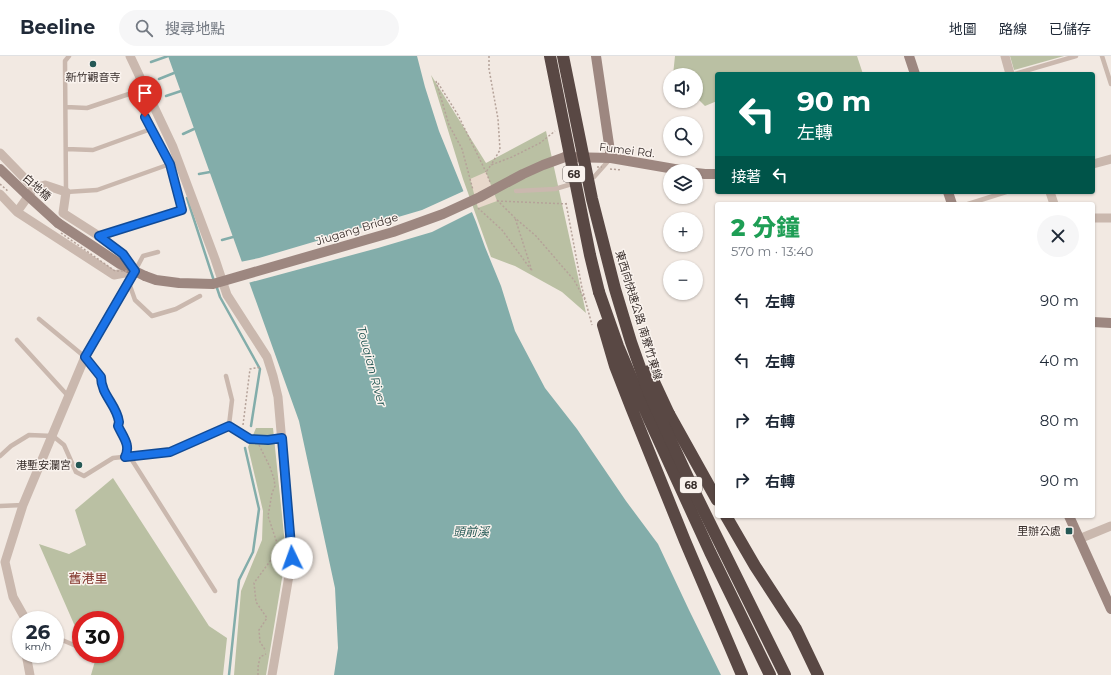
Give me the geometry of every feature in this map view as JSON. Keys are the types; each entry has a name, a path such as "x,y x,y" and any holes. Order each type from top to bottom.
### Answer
{"highway":[{"name":"68","path":"550,56 590,255 599,292 618,346 649,419 710,552 770,675"},
{"name":"東西向快速公路 南寮竹東線","path":"563,56 592,198 615,289 631,342 649,393 695,493 785,675"},
{"path":"615,289 643,360 666,407 715,496"},
{"path":"599,292 602,323 615,366 685,541 742,675"},
{"path":"727,518 755,566 796,630 818,675"}],"main road":[{"path":"596,56 611,158"},
{"path":"909,56 913,72"},
{"name":"Fumei Rd.","path":"565,157 611,158 663,167"},
{"name":"Jiugang Bridge","path":"135,271 156,280 178,283 213,284 393,232 436,217 480,197 523,174 565,157"},
{"name":"白地橋","path":"0,169 60,228 120,264 135,271"},
{"path":"703,174 715,174"},
{"path":"1095,322 1111,323"},
{"path":"1070,518 1111,609"}],"street":[{"path":"130,56 173,147 227,295 267,357 278,397 292,558 272,675"},
{"path":"1005,56 1009,72"},
{"path":"0,153 34,188"},
{"path":"1095,163 1111,159"},
{"path":"17,212 34,188 45,185 66,192 63,213 99,236 123,254 135,271"},
{"path":"0,194 17,212 114,275 135,271"},
{"path":"1095,219 1111,218"},
{"path":"21,611 13,597 3,561 23,505 85,357 135,271"},
{"path":"1079,540 1111,526"},
{"path":"28,663 30,675"}],"lane":[{"path":"69,56 65,61 66,192 97,190 170,164"},
{"path":"1023,72 1076,56"},
{"path":"1102,56 1111,84"},
{"path":"66,107 87,108 132,93 170,164 182,210 99,236"},
{"path":"66,149 93,150 151,129"},
{"path":"516,191 555,189 594,177 611,158"},
{"path":"974,202 1000,194"},
{"path":"135,271 143,256 158,252"},
{"path":"129,281 135,300 152,316 176,309 200,296"},
{"path":"39,319 85,357 101,377 101,384 117,415 119,422 118,426 128,446 128,457 215,591"},
{"path":"17,340 69,397"},
{"path":"226,376 232,400 229,426"},
{"path":"229,426 250,439 268,440 282,438"},
{"path":"0,456 11,446 29,435 52,436 64,446 76,472 84,476 113,458 170,452 229,426"},
{"path":"0,506 23,505"}],"path":[{"path":"486,172 500,150 498,119 489,69 489,56"},
{"path":"436,81 458,115 492,187"},
{"path":"491,165 512,157 540,143 559,128"},
{"path":"595,167 602,167"},
{"path":"0,184 13,195"},
{"path":"498,201 540,242 574,280 586,302"},
{"path":"566,204 582,288 592,325"},
{"path":"60,228 115,271 135,271"},
{"path":"242,434 250,369 256,369"},
{"path":"258,440 259,448 270,467 274,478 275,486 272,493 268,516 279,550 254,583 256,602 267,618 259,630 260,642 268,652 260,658 258,675"}],"green space":[{"path":"675,56 857,56 862,72 715,72 715,102 705,106 703,104 703,68 674,68"},
{"path":"1010,56 1064,56 1014,70"},
{"path":"431,75 486,163 546,131 586,313 562,292 515,266 491,257 463,179"},
{"path":"256,428 273,428 286,554 266,675 234,675 241,591 262,540 263,511 248,447"},
{"path":"113,478 209,626 227,638 223,675 91,675 94,663 124,663 124,611 72,611 72,620 39,544 69,554 86,545 75,510"}],"shaded area":[{"path":"486,172 497,201 478,208 470,179"}],"water":[{"name":"頭前溪","path":"168,56 417,56 439,131 501,286 515,331 545,388 577,429 626,501 658,544 721,675 334,675 338,648 335,588 299,421"}],"pier":[{"path":"466,190 474,211 432,232 248,283 240,262 259,258 422,210"}],"waterway":[{"path":"151,62 168,56"},
{"path":"159,79 174,73"},
{"path":"166,96 181,91"},
{"path":"183,134 194,129"},
{"path":"199,174 210,172"},
{"path":"187,198 214,281"},
{"path":"222,240 233,237"},
{"path":"216,285 220,297 260,369 251,426"},
{"path":"229,675 239,580 253,552 259,509 245,448"}],"place":[{"name":"新竹觀音寺","path":"93,64"},
{"name":"港塹安瀾宮","path":"79,465"},
{"name":"里辦公處","path":"1069,531"}],"district":[{"name":"舊港里","path":"88,578"}],"route":[{"path":"145,117 170,164 182,210 99,236 123,254 135,271 85,357 100,374 103,389 119,419 118,426 128,446 125,457 170,452 229,426 250,439 268,440 282,438 292,558"}],"water label":[{"name":"Touqian River","path":"372,366"}]}
